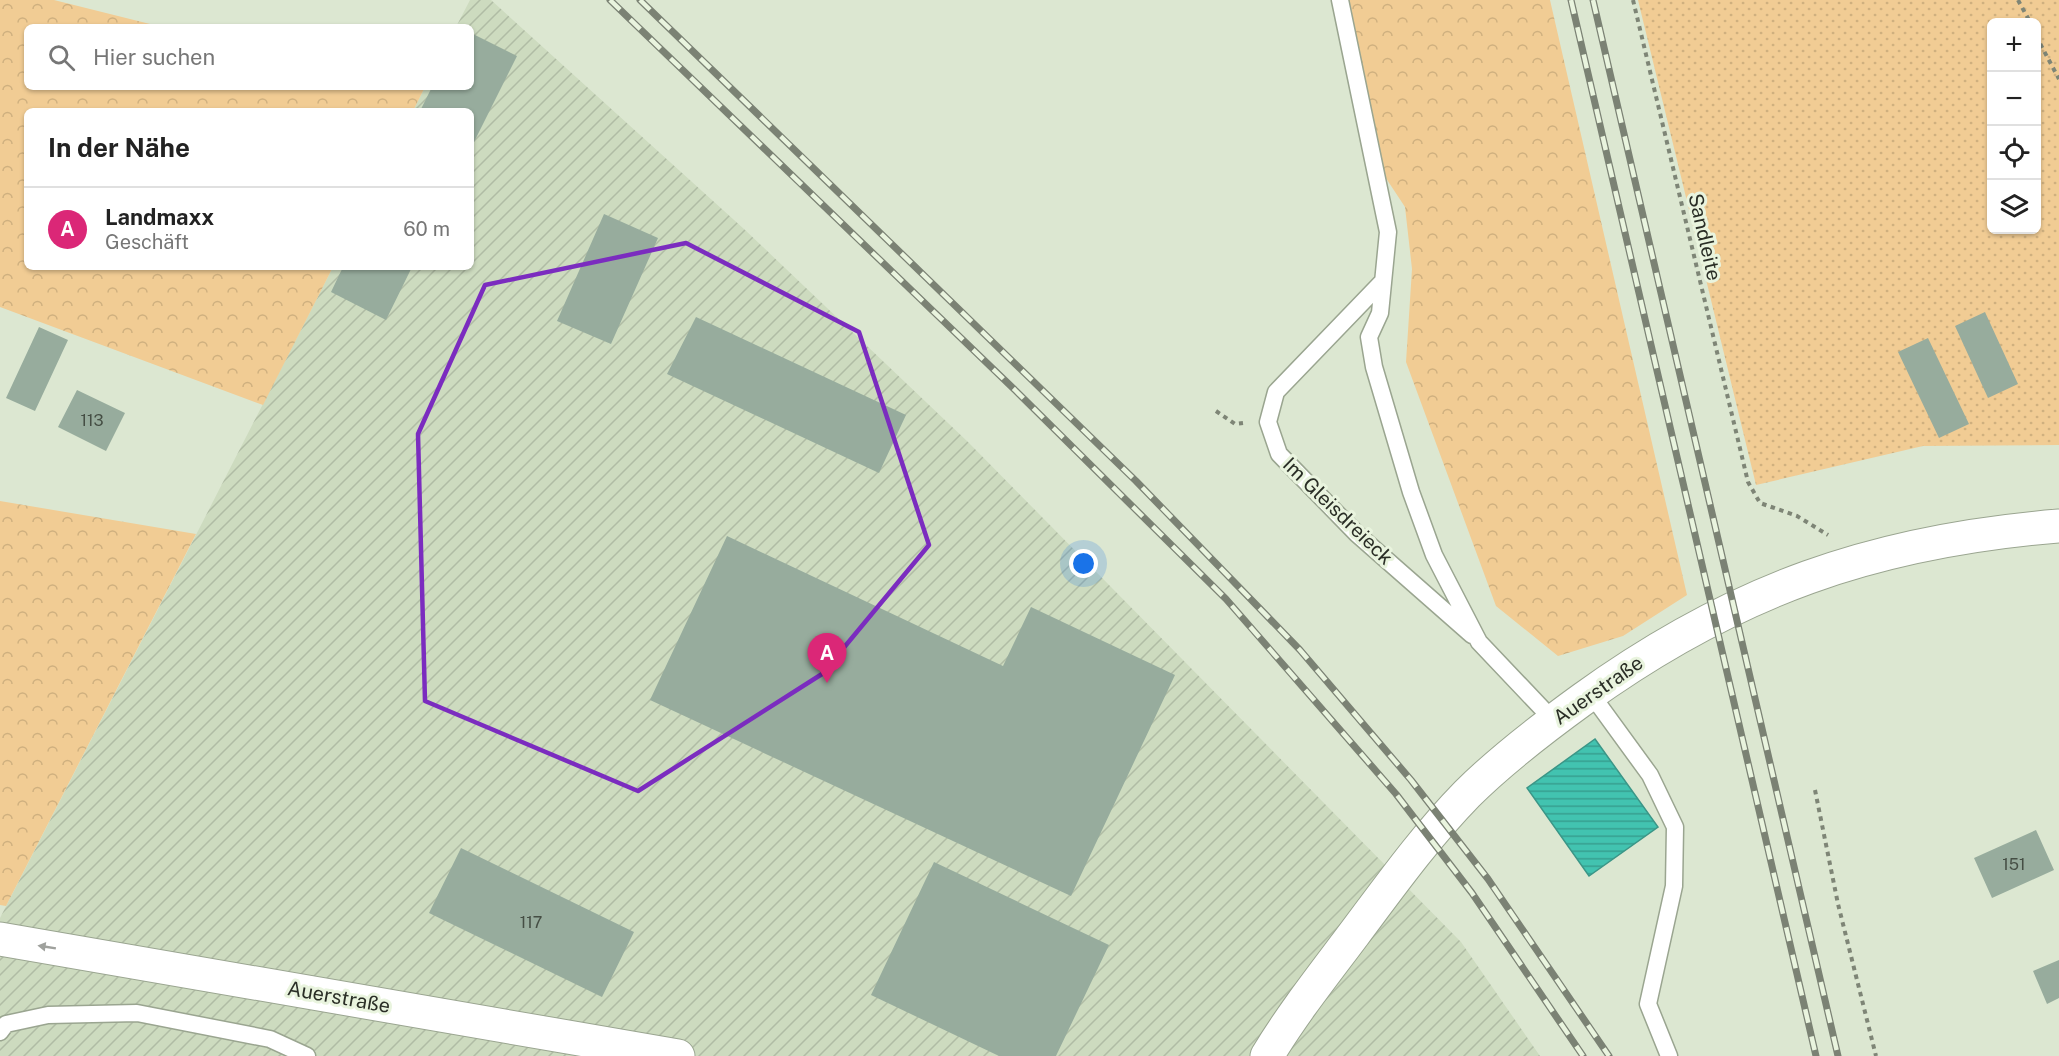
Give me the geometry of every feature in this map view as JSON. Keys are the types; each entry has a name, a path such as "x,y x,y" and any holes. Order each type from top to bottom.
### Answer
{"street":[{"name":"Auerstraße","path":"1267,1056 1285,1026 1420,849 1467,794 1554,721 1591,694 1701,624 1778,587 1859,560 1991,531 2059,526"},
{"name":"Auerstraße","path":"0,939 678,1056"}],"lane":[{"name":"Im Gleisdreieck","path":"1340,0 1388,232 1380,313 1370,338 1374,367 1411,492 1434,555 1479,642"},
{"name":"Im Gleisdreieck","path":"1382,282 1276,392 1268,422 1279,454 1357,534 1479,642 1554,721"},
{"path":"1591,694 1650,775 1675,827 1674,886 1648,1004 1669,1056"},
{"path":"0,1032 6,1024 48,1015 137,1013 270,1039 307,1056"}],"path":[{"name":"Sandleite","path":"1633,0 1748,482 1760,503 1797,516 1822,530 1859,560"},
{"path":"2018,0 2028,18"},
{"path":"2041,44 2059,79"},
{"path":"1815,789 1838,904 1876,1056"}],"highlighted area":[{"path":"686,243 859,332 929,545 822,674 638,791 425,701 418,434 485,285"}],"shaded area":[{"path":"470,0 491,0 744,229 968,442 1461,942 1540,1056 0,1056 0,918 331,270 474,270 474,108 414,108 424,90 474,90 474,24 458,24"}],"green space":[{"path":"0,0 54,0 150,24 24,24 24,90 424,90 414,108 24,108 24,270 331,270 263,405 0,307"},
{"path":"1340,0 1550,0 1687,595 1623,636 1558,656 1496,606 1406,362 1412,269 1405,207 1372,157"},
{"path":"1638,0 2059,0 2059,445 1923,446 1756,485"},
{"path":"0,501 196,534 6,906 0,905"}],"water":[{"path":"1595,739 1658,827 1589,876 1527,788"}],"building":[{"path":"474,34 517,56 474,142 474,108 422,108 430,90 474,90"},
{"path":"604,214 658,238 611,344 557,321"},
{"path":"342,270 411,270 386,320 331,292"},
{"path":"1985,312 2018,384 1988,398 1955,326"},
{"path":"696,317 906,415 879,473 667,374"},
{"path":"39,327 68,340 35,411 6,398"},
{"path":"1928,338 1969,424 1939,438 1898,352"},
{"path":"77,390 125,413 106,451 58,427"},
{"path":"727,536 1003,666 1031,607 1175,675 1071,896 650,700"},
{"path":"2036,830 2054,870 1992,898 1974,858"},
{"path":"461,848 634,932 602,997 429,913"},
{"path":"934,862 1109,945 1056,1056 999,1056 871,995"},
{"path":"2059,960 2059,998 2047,1004 2033,971"}],"railway":[{"path":"610,0 1016,391 1226,599 1396,794 1472,893 1583,1056"},
{"path":"640,0 1136,481 1300,650 1411,780 1488,879 1609,1056"},
{"path":"1571,0 1816,1056"},
{"path":"1593,0 1838,1056"}],"place":[{"name":"Landmaxx","path":"827,683"}]}
